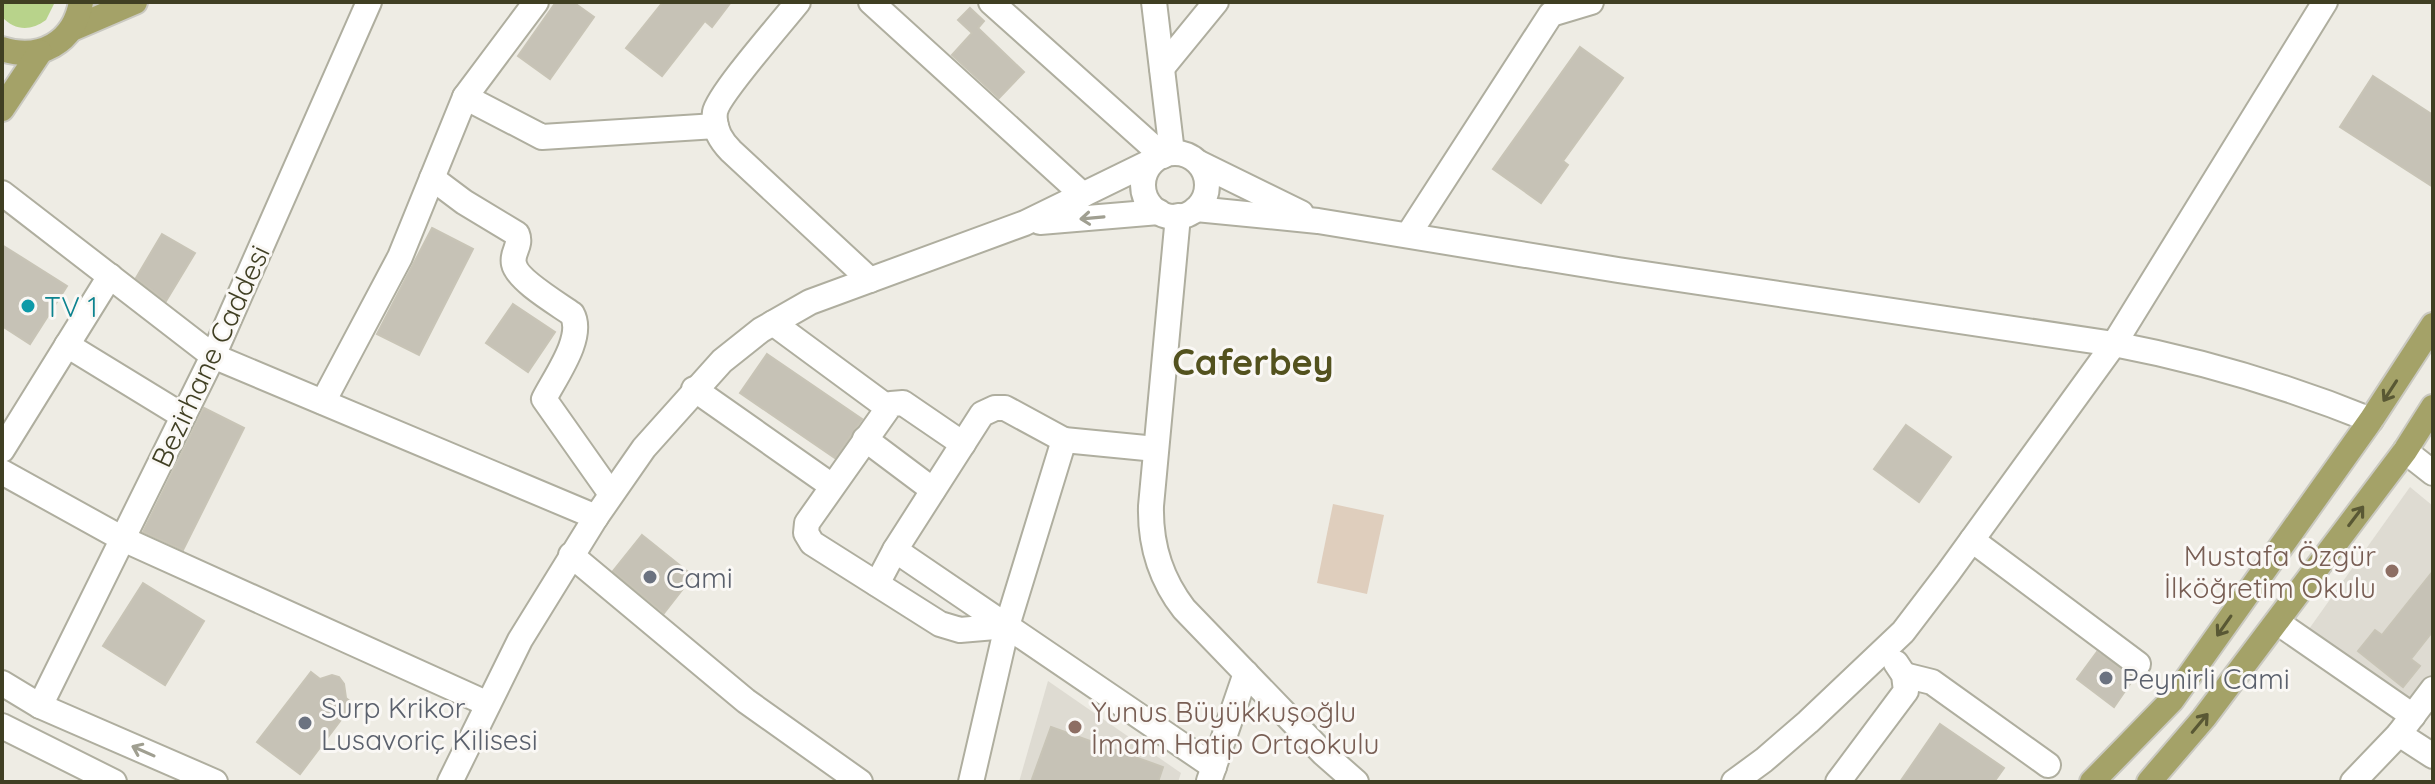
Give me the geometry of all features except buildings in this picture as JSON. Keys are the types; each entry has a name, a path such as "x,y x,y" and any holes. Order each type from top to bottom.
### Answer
{"main road":[{"path":"72,29 81,2"},
{"path":"2,49 27,54 40,52 53,47 72,29 135,2"},
{"path":"2,109 40,52"},
{"path":"2092,782 2172,700 2371,420 2433,325"},
{"path":"2149,782 2204,718 2277,622 2405,451 2433,407"}],"street":[{"name":"Bezirhane Caddesi","path":"40,706 213,356 369,2"},
{"path":"323,402 400,257 465,97 536,2"},
{"path":"798,2 718,102 716,126 731,151 870,280"},
{"path":"871,2 1083,195"},
{"path":"991,2 1163,156"},
{"path":"1154,2 1162,68 1163,156"},
{"path":"1162,68 1216,2"},
{"path":"1408,235 1548,6 1591,2"},
{"path":"1734,782 1775,751 1903,632 2114,344 2325,2"},
{"path":"465,97 542,137 716,126"},
{"path":"450,782 520,640 611,494 644,448 694,389 722,361 773,323 810,302 1025,223 1163,156 1183,154 1318,221"},
{"path":"1163,156 1148,168 1143,187 1146,197 1178,212"},
{"path":"1199,163 1205,172 1206,192 1178,212 1150,522 1160,568 1184,609 1323,753 1356,782"},
{"path":"432,178 464,202 517,234 519,246 513,257 519,275 572,314 577,326 576,337 544,399 611,494"},
{"path":"2,193 213,356 596,517"},
{"path":"1025,223 1178,212 1318,221 1618,270 2114,344 2179,357 2274,383 2371,420"},
{"path":"2,450 110,276"},
{"path":"773,323 887,407"},
{"path":"67,345 183,416"},
{"path":"694,389 832,486"},
{"path":"963,444 903,403 887,407 807,523 808,539 940,624 960,630 1007,626"},
{"path":"877,584 895,550 982,414 995,408 1005,408 1064,440 1156,449"},
{"path":"865,439 933,490"},
{"path":"971,782 1007,626 1064,440"},
{"path":"2405,451 2433,473"},
{"path":"5,481 123,539 488,704"},
{"path":"1972,540 2138,664"},
{"path":"895,550 1007,626 1212,774 1246,673"},
{"path":"571,555 746,701 860,782"},
{"path":"2277,622 2406,725 2433,756"},
{"path":"1838,782 1906,691 1904,675 1895,661 1881,652"},
{"path":"1904,675 1932,682 2048,765"},
{"path":"2,683 40,706 215,782"},
{"path":"2353,782 2406,725 2433,689"},
{"path":"2,726 114,782"}],"shaded area":[{"path":"2,2 55,2 46,20 23,28 12,25 2,17"},
{"name":"Mustafa Özgür İlköğretim Okulu","path":"2410,487 2433,506 2433,679 2416,703 2304,636"},
{"path":"1333,504 1384,515 1367,594 1317,583"},
{"name":"Yunus Büyükkuşoğlu İmam Hatip Ortaokulu","path":"1048,681 1181,773 1178,782 1019,782"}],"place":[{"name":"TV 1","path":"28,306"},
{"name":"Mustafa Özgür İlköğretim Okulu","path":"2392,571"},
{"name":"Cami","path":"650,577"},
{"name":"Peynirli Cami","path":"2106,678"},
{"name":"Surp Krikor Lusavoriç Kilisesi","path":"305,723"},
{"name":"Yunus Büyükkuşoğlu İmam Hatip Ortaokulu","path":"1075,727"}],"district":[{"name":"Caferbey","path":"1253,361"}]}
